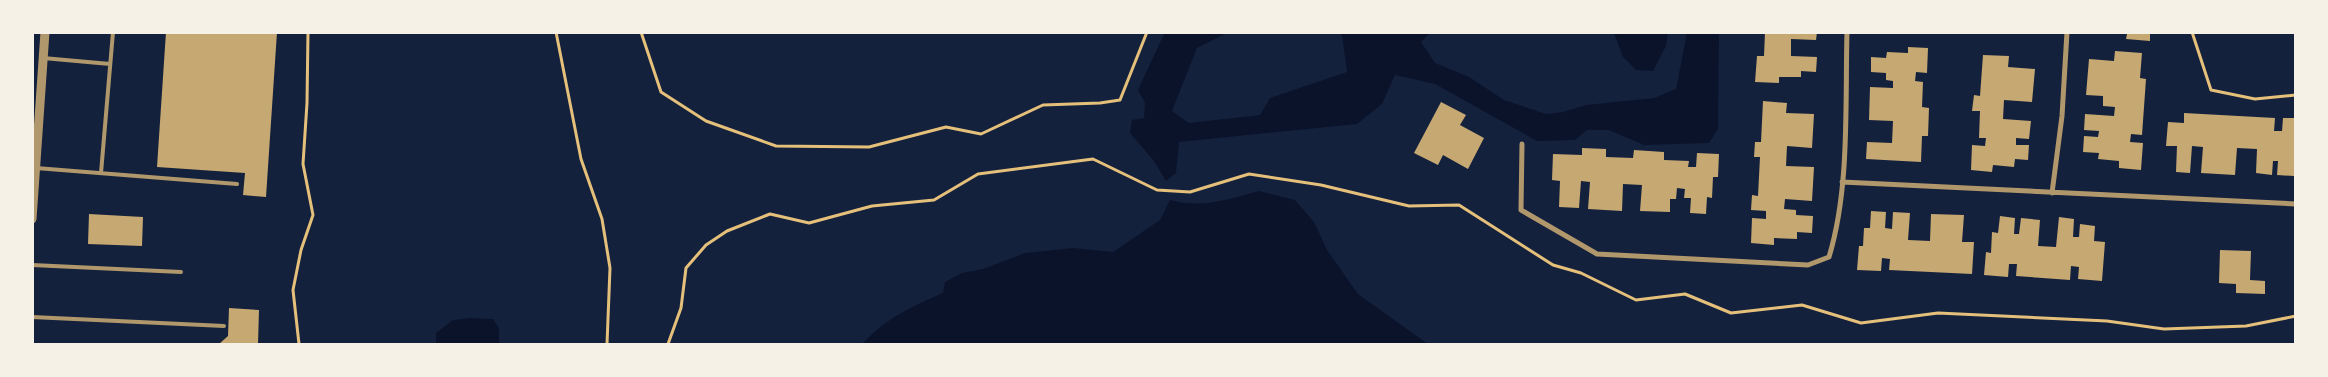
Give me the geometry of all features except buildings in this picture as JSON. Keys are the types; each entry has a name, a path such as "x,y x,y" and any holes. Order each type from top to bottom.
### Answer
{"street":[{"path":"32,220 45,32"},
{"path":"1522,144 1521,210 1597,254 1808,265 1829,258 1836,234 1842,182 1847,32"},
{"path":"2052,193 2062,116 2067,32"},
{"path":"1842,182 2296,204"}],"lane":[{"path":"100,173 113,32"},
{"path":"43,58 110,64"},
{"path":"36,168 237,184"},
{"path":"32,265 181,272"},
{"path":"32,317 224,326"}],"path":[{"path":"299,344 292,290 301,250 312,215 303,164 308,103 308,32"},
{"path":"556,32 582,159 602,219 605,235 610,268 607,344"},
{"path":"641,32 661,92 706,121 776,146 869,147 946,127 982,134 1043,104 1100,103 1120,100 1148,32"},
{"path":"2192,32 2211,90 2255,99 2296,95"},
{"path":"668,344 681,308 686,268 706,244 727,231 770,214 809,223 872,206 934,200 978,174 1093,159 1157,190 1190,192 1249,174 1321,186 1409,206 1459,206 1553,265 1581,272 1636,300 1685,294 1731,313 1802,305 1861,323 1938,313 2107,321 2164,329 2246,326 2296,316"}],"water":[{"path":"1719,32 1718,129 1709,143 1644,145 1609,130 1587,130 1575,140 1537,141 1435,84 1395,75 1382,104 1357,124 1179,142 1176,173 1166,181 1154,161 1130,133 1132,120 1144,118 1145,103 1138,90 1164,34 1227,33 1197,48 1172,111 1189,123 1260,115 1270,98 1347,72 1342,35 1339,33 1430,33 1421,42 1435,63 1469,77 1504,100 1546,114 1563,112 1586,105 1654,98 1676,89 1687,33"},
{"path":"1614,33 1668,33 1666,46 1653,71 1636,70 1623,57"},
{"path":"1259,191 1295,200 1314,222 1327,250 1358,294 1428,344 862,344 880,327 899,314 943,293 945,282 962,273 983,269 1025,253 1073,248 1113,252 1160,220 1170,200 1193,204 1215,202"},
{"path":"470,318 493,319 499,328 499,344 436,344 436,333 453,320"}]}
